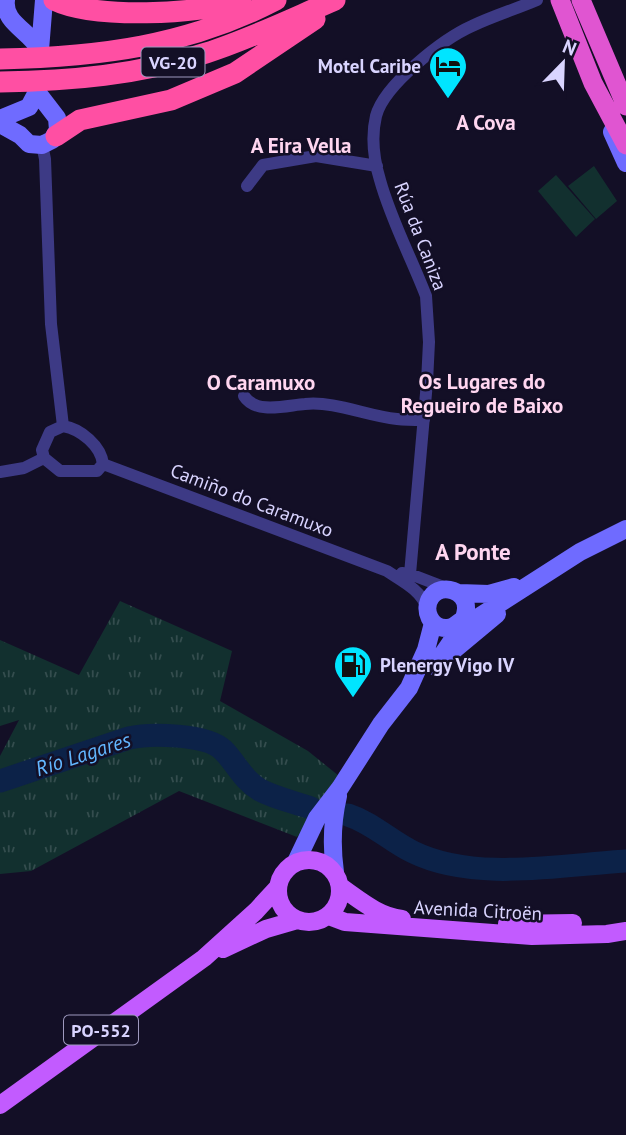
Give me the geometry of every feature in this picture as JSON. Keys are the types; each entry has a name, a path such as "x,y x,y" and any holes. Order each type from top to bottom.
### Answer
{"highway":[{"path":"54,0 78,7 110,11 169,12 201,9 241,0"},
{"name":"VG-20","path":"0,59 54,58 151,46 204,31 276,0"},
{"path":"49,140 80,120 171,100 235,73 321,15 336,0"},
{"name":"VG-20","path":"0,82 79,79 152,68 207,53 336,0"},
{"path":"581,0 626,106"},
{"path":"595,0 626,77"},
{"path":"563,1 593,83 626,145"},
{"path":"563,1 626,126"}],"main road":[{"path":"6,0 9,18 30,35 40,50 44,0"},
{"path":"593,83 626,163"},
{"path":"0,124 20,135 29,144 49,140 59,124 37,92 18,122 20,135"},
{"path":"0,119 27,108"},
{"path":"430,616 440,628 477,618 580,552 626,528"},
{"path":"409,688 426,650 433,594 441,590 489,594 531,583"},
{"path":"204,958 278,887 283,874 296,862 325,819 340,788 381,724 409,688 531,583"},
{"path":"434,666 451,643 466,611 465,601 454,591"},
{"path":"278,887 282,906 297,919 319,921 336,908 340,898 338,879 325,819"},
{"path":"296,862 317,860 367,906 391,918 518,924 626,919"},
{"name":"Avenida Citroën","path":"328,916 345,922 532,936 626,931"},
{"path":"204,958 265,929 297,919"},
{"name":"PO-552","path":"0,1105 204,958"}],"street":[{"name":"Rúa da Caniza","path":"410,574 429,342 426,296 380,182 374,130 376,114 384,97 395,84 415,66 470,27 537,0"},
{"path":"49,140 45,169 51,324 63,426"},
{"path":"247,186 263,165 316,156 377,166"},
{"path":"244,396 247,401 264,406 280,408 317,404 397,419 424,420"},
{"path":"63,426 83,434 102,454 103,464 97,471 60,471 44,458 42,450 50,432 63,426"},
{"path":"0,472 24,468 44,458"},
{"name":"Camiño do Caramuxo","path":"103,464 387,571 410,574 454,591"},
{"name":"Camiño do Caramuxo","path":"387,571 416,591 425,602 430,616"}],"green space":[{"path":"594,166 617,201 596,219 568,186"},
{"path":"556,175 595,219 576,237 538,191"},
{"path":"120,601 232,651 220,701 308,751 344,780 297,837 179,791 31,871 0,874 0,756 19,720 0,726 0,640 79,675"}],"waterway":[{"name":"Río Lagares","path":"0,781 129,738 178,736 215,745 223,750 260,790 311,808"},
{"name":"Río Lagares","path":"348,815 413,852 463,867 546,868 626,861"}],"place":[{"name":"Motel Caribe","path":"448,100"},
{"name":"Plenergy Vigo IV","path":"353,699"}],"district":[{"name":"A Cova","path":"486,122"},
{"name":"A Eira Vella","path":"301,145"},
{"name":"O Caramuxo","path":"261,382"},
{"name":"Os Lugares do Regueiro de Baixo","path":"482,393"},
{"name":"A Ponte","path":"473,551"}]}
